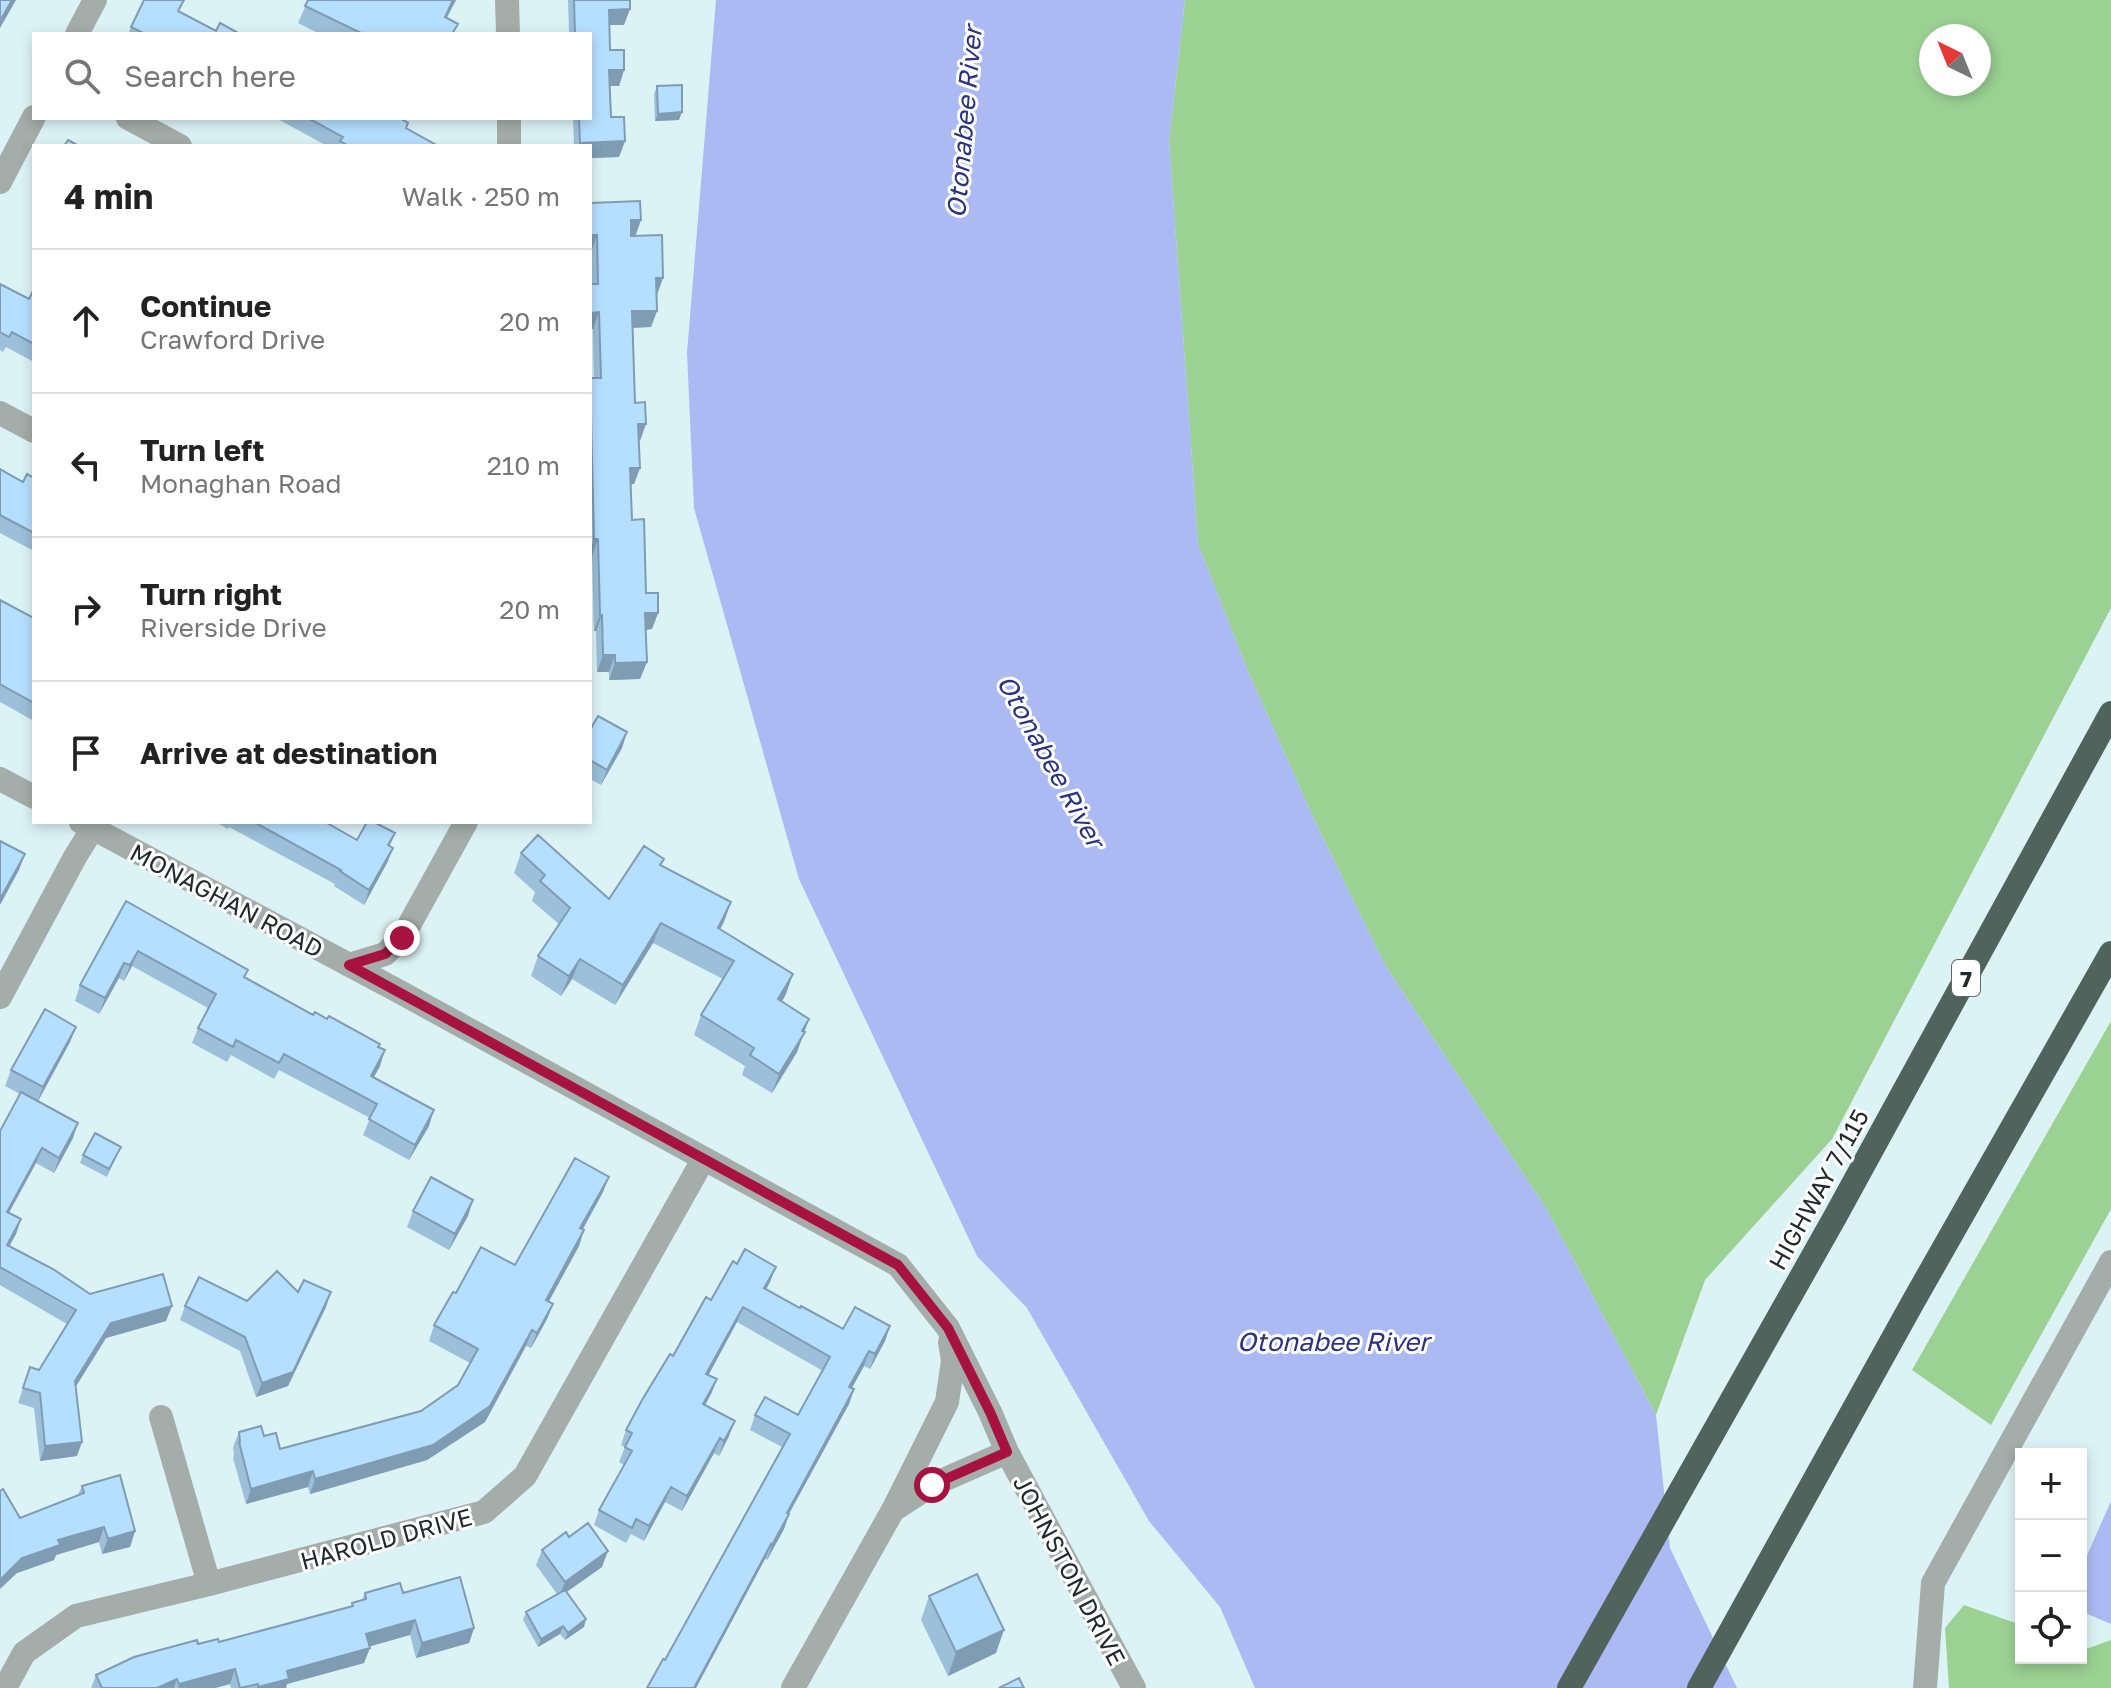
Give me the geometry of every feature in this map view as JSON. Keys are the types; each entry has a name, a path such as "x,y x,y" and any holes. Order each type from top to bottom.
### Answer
{"highway":[{"name":"HIGHWAY 7/115","path":"1569,1688 1835,1217 2111,713"},
{"path":"1699,1688 2111,953"}],"street":[{"path":"78,32 95,0"},
{"path":"507,0 508,32"},
{"path":"0,182 32,120"},
{"path":"132,120 176,144"},
{"path":"509,120 509,144"},
{"path":"0,413 32,430"},
{"path":"0,779 32,796"},
{"path":"349,965 385,954 402,938 465,824"},
{"path":"0,997 75,857 87,825"},
{"name":"MONAGHAN ROAD","path":"87,825 898,1265 948,1328 1007,1452"},
{"name":"HAROLD DRIVE","path":"5,1688 24,1653 76,1616 484,1512 525,1476 703,1160"},
{"path":"1925,1688 1933,1583 2111,1262"},
{"path":"793,1688 893,1510 947,1402 953,1361 948,1328"},
{"path":"161,1417 209,1584"},
{"path":"893,1510 932,1485 1007,1452"},
{"name":"JOHNSTON DRIVE","path":"1007,1452 1134,1688"}],"green space":[{"path":"1185,0 2111,0 2111,608 1832,1139 1705,1280 1656,1415 1547,1210 1385,965 1318,828 1249,674 1198,544 1169,141"},
{"path":"2111,1021 2111,1209 1991,1425 1912,1370"},
{"path":"1964,1605 2015,1623 2015,1664 2087,1664 2087,1648 2111,1640 2111,1688 1949,1688 1945,1628"}],"water":[{"name":"Otonabee River","path":"716,0 1185,0 1169,141 1198,544 1249,674 1318,828 1385,965 1547,1210 1656,1415 1670,1548 1737,1688 1255,1688 1220,1607 1149,1521 1027,1308 977,1256 799,879 694,508 687,353"},
{"path":"2111,1501 2111,1624 2087,1614 2087,1555"}],"building":[{"path":"0,0 12,0 0,21"},
{"path":"144,0 184,0 178,11 216,31 220,23 236,32 141,32 131,27"},
{"path":"308,0 453,0 445,17 458,24 453,32 359,32 305,6"},
{"path":"574,0 630,0 630,9 609,10 610,50 624,50 624,70 609,70 611,117 624,117 625,141 580,143 579,120 592,120 592,32 575,32"},
{"path":"682,85 682,112 658,114 657,86"},
{"path":"312,120 403,120 408,123 406,128 434,144 345,144 340,141 343,137"},
{"path":"640,201 641,220 631,220 631,236 662,235 663,278 656,278 657,311 632,311 635,403 645,402 646,424 638,424 640,468 630,468 632,520 644,519 646,593 658,593 658,613 645,613 647,662 615,663 615,655 603,655 598,539 594,539 592,458 592,378 601,378 599,312 592,313 592,284 598,284 597,235 592,235 592,203"},
{"path":"0,284 29,299 32,293 32,343 12,332 9,337 0,332"},
{"path":"0,469 23,482 27,474 32,477 32,532 0,515"},
{"path":"0,600 32,617 32,702 0,684"},
{"path":"598,716 627,732 607,770 592,761 592,726"},
{"path":"258,824 329,824 357,840 366,824 378,824 395,833 388,845 393,848 369,890 341,870"},
{"path":"538,835 609,899 644,846 664,859 660,865 731,902 718,928 793,974 778,999 809,1019 802,1031 805,1032 779,1074 750,1055 754,1048 701,1015 734,961 661,923 623,985 580,959 569,976 538,956 570,908 540,881 545,875 521,853"},
{"path":"0,841 25,854 0,899"},
{"path":"126,901 248,970 244,977 313,1015 315,1012 327,1019 329,1016 380,1044 378,1047 385,1050 371,1076 434,1110 415,1145 369,1119 377,1104 284,1054 279,1063 236,1040 233,1047 198,1028 216,994 138,951 130,965 124,963 105,998 80,985"},
{"path":"45,1009 76,1027 43,1087 11,1070"},
{"path":"21,1092 78,1123 59,1158 42,1148 7,1212 21,1219 7,1245 53,1269 90,1294 163,1274 172,1306 111,1323 75,1381 82,1442 45,1446 40,1393 23,1388 30,1367 39,1370 76,1310 0,1267 0,1131"},
{"path":"95,1133 121,1147 109,1169 83,1155"},
{"path":"575,1158 609,1177 580,1228 584,1230 546,1300 553,1304 537,1333 532,1330 490,1406 433,1445 315,1479 313,1471 251,1489 239,1432 261,1426 264,1436 276,1433 280,1449 421,1411 458,1385 478,1349 434,1325 481,1247 515,1265"},
{"path":"431,1177 473,1200 455,1234 413,1211"},
{"path":"745,1249 776,1267 764,1288 800,1308 843,1329 855,1307 890,1326 875,1354 869,1351 849,1387 854,1389 694,1688 647,1688 790,1434 755,1415 765,1397 798,1415 830,1357 743,1307 706,1374 717,1379 703,1404 735,1421 724,1441 720,1438 687,1496 671,1487 649,1526 636,1519 632,1528 599,1510 632,1451 625,1447 632,1433 626,1430 642,1400 670,1354 673,1356 706,1297 711,1300 733,1261 737,1264"},
{"path":"277,1271 298,1292 304,1280 331,1292 293,1372 262,1383 245,1337 185,1306 199,1277 247,1301"},
{"path":"120,1475 135,1531 108,1539 104,1527 58,1540 60,1545 22,1558 0,1580 0,1491 3,1489 20,1518 84,1493 82,1486"},
{"path":"588,1523 608,1551 565,1582 542,1550 566,1532 569,1537"},
{"path":"977,1574 1004,1630 956,1652 929,1596"},
{"path":"460,1577 474,1628 422,1643 415,1620 366,1634 370,1648 287,1671 289,1679 240,1688 235,1669 179,1684 177,1679 157,1688 102,1688 96,1675 134,1657 197,1640 198,1644 218,1639 219,1642 353,1606 352,1603 366,1599 365,1593 400,1583 403,1593"},
{"path":"565,1590 586,1619 568,1633 563,1626 541,1639 526,1612"},
{"path":"1019,1678 1024,1688 999,1688"}],"route":[{"path":"402,938 385,954 349,965 898,1265 948,1328 1007,1452 932,1485"}]}
